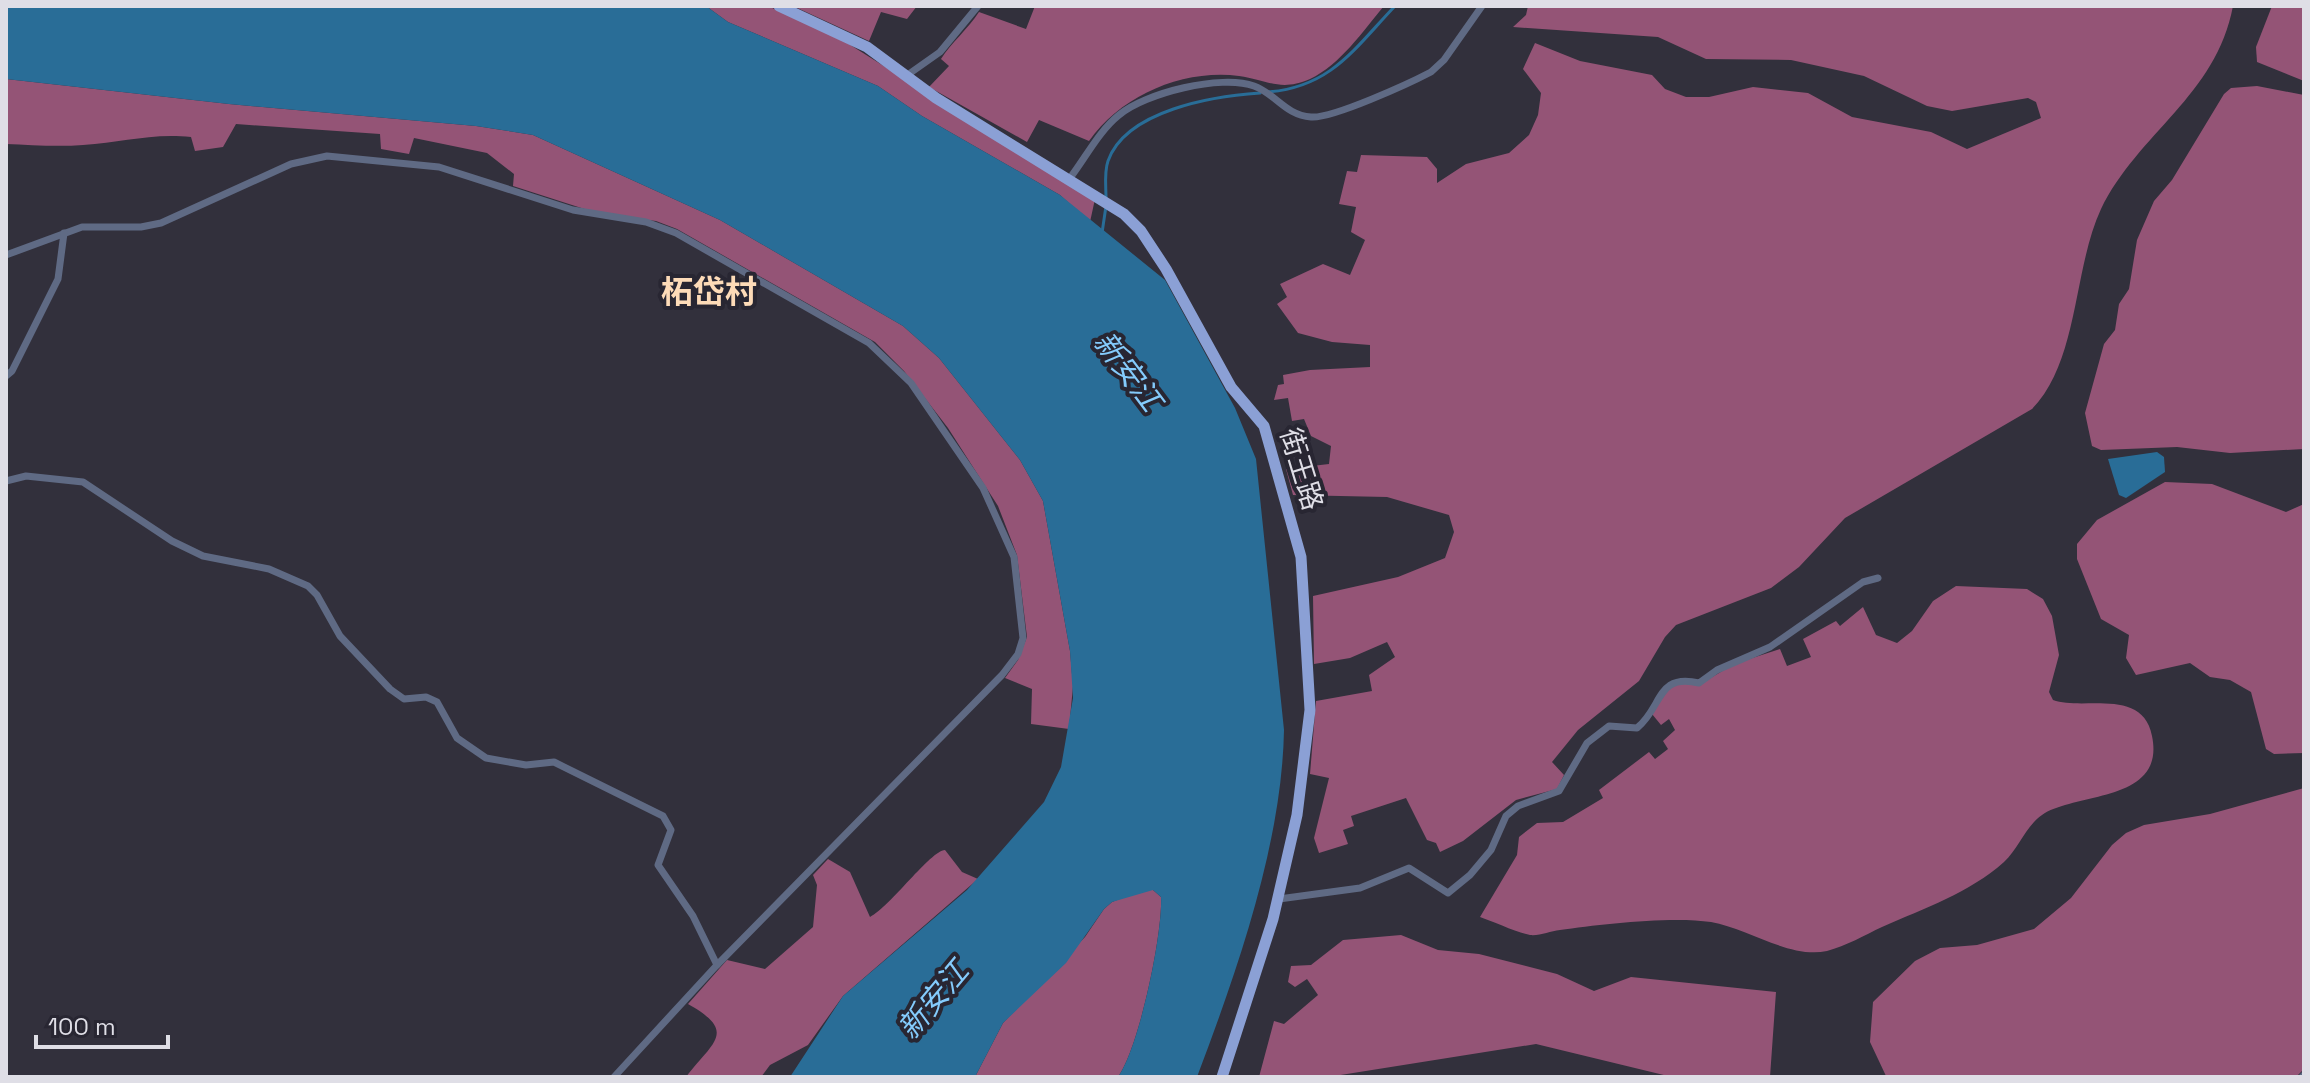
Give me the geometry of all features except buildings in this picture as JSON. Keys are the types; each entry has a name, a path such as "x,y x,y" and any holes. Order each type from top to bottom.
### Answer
{"main road":[{"name":"街王路","path":"779,6 867,47 936,98 1111,204 1150,243 1231,387 1264,426 1299,542 1310,710 1297,815 1279,899 1222,1077"}],"street":[{"path":"906,76 940,52 978,6"},
{"path":"1070,178 1117,116 1146,100 1182,88 1241,82 1262,90 1291,113 1326,116 1431,72 1444,60 1482,6"},
{"path":"6,255 90,226 131,227 161,223 307,159 349,157 425,164 573,210 666,228 869,343 896,365 953,441 1001,522 1014,557 1022,643 1002,675 717,965 614,1077"},
{"path":"6,376 12,371 58,279 64,233"},
{"path":"6,481 26,476 83,482 172,541 203,556 269,569 308,586 317,595 340,636 390,689 404,699 426,697 437,702 457,738 486,758 526,765 551,761 663,816 671,826 658,865 681,896 717,965"},
{"path":"1279,899 1360,888 1409,868 1420,879 1448,893 1470,875 1491,850 1506,816 1518,806 1559,791 1587,743 1609,726 1637,728 1649,717 1669,685 1684,679 1699,683 1717,670 1770,647 1863,582 1878,578"}],"shaded area":[{"path":"706,6 768,6 844,41 1095,199 1090,222 1060,195 922,116 878,86 728,22"},
{"path":"793,6 917,6 907,19 881,12 869,41"},
{"path":"1035,6 1384,6 1341,56 1321,73 1300,83 1282,85 1218,75 1176,81 1136,98 1118,110 1089,141 1039,120 1027,142 929,87 949,66 941,59 979,12 1026,29"},
{"path":"1528,6 2233,6 2224,37 2194,90 2135,158 2101,209 2085,259 2059,366 2032,409 1845,518 1799,567 1771,588 1676,625 1665,637 1639,681 1578,730 1552,762 1564,775 1557,789 1516,800 1463,841 1440,852 1436,843 1427,840 1406,798 1351,816 1354,826 1343,830 1348,844 1319,853 1314,838 1329,778 1310,774 1316,701 1372,691 1369,675 1395,657 1387,642 1350,658 1314,664 1313,596 1398,577 1445,558 1454,532 1449,515 1387,497 1293,495 1286,469 1329,464 1331,446 1311,436 1304,419 1292,421 1288,398 1274,400 1278,385 1284,384 1283,375 1310,370 1370,367 1370,345 1332,342 1298,333 1277,304 1287,297 1280,284 1323,264 1350,275 1365,240 1351,232 1356,207 1339,204 1347,171 1357,172 1361,155 1427,157 1437,169 1437,183 1466,164 1509,153 1529,135 1538,115 1541,93 1523,69 1535,43 1580,61 1652,75 1665,89 1686,97 1709,97 1753,87 1808,93 1852,117 1931,132 1967,149 2041,118 2036,102 2028,98 1952,111 1927,106 1864,76 1791,60 1706,59 1658,37 1513,27 1526,15"},
{"path":"2272,6 2304,6 2304,81 2257,62 2256,47"},
{"path":"6,79 229,104 476,126 533,135 720,220 903,326 939,358 1020,460 1043,501 1070,651 1073,686 1069,729 1031,724 1032,689 1005,678 1018,660 1027,637 1017,555 998,506 948,428 904,371 875,342 677,229 656,221 600,214 513,186 514,174 487,153 414,138 409,154 381,149 380,134 236,124 223,147 195,151 191,137 176,136 74,146 6,144"},
{"path":"2257,86 2304,95 2304,449 2230,453 2177,447 2101,450 2092,446 2085,413 2104,344 2115,330 2119,304 2129,289 2137,240 2154,201 2172,180 2224,94 2231,88"},
{"path":"2165,482 2212,484 2286,512 2304,504 2304,753 2274,754 2266,749 2251,692 2230,680 2210,677 2190,663 2136,675 2126,658 2129,635 2101,619 2077,559 2077,544 2097,520"},
{"path":"1956,586 2027,589 2043,599 2052,616 2059,655 2049,692 2053,700 2110,704 2137,711 2146,721 2152,736 2153,758 2145,773 2115,792 2042,815 2004,862 1976,883 1827,951 1798,951 1725,925 1695,920 1615,923 1530,935 1480,917 1517,855 1519,837 1537,823 1563,822 1603,798 1599,790 1649,752 1655,759 1668,749 1663,741 1675,730 1669,719 1661,725 1652,714 1662,695 1675,683 1699,685 1734,664 1780,649 1787,666 1811,657 1803,639 1836,621 1840,626 1863,607 1876,635 1897,643 1912,631 1933,601"},
{"path":"2304,788 2304,1069 2296,1077 1886,1076 1870,1042 1873,1002 1915,961 1940,948 1977,945 2034,929 2071,898 2112,845 2126,833 2144,825 2210,814"},
{"path":"945,850 962,872 978,879 843,996 808,1045 770,1065 761,1077 686,1077 716,1038 713,1022 688,1004 727,960 765,969 813,927 817,885 813,875 828,859 850,872 870,917 930,859"},
{"path":"1142,890 1153,890 1161,897 1161,914 1141,1017 1134,1042 1118,1077 975,1077 1003,1023 1085,937 1104,909 1112,902"},
{"path":"1401,935 1438,950 1479,954 1557,974 1594,991 1631,977 1776,992 1770,1077 1672,1077 1536,1044 1328,1077 1259,1077 1274,1021 1284,1024 1318,995 1307,979 1295,987 1288,982 1291,966 1311,965 1343,940"}],"water":[{"name":"新安江","path":"6,6 706,6 728,22 878,86 922,116 1060,195 1165,280 1235,408 1256,459 1284,730 1275,817 1255,906 1197,1077 1118,1077 1134,1042 1154,962 1161,897 1153,890 1112,902 1104,909 1066,963 1003,1023 975,1077 790,1077 843,996 967,890 1044,802 1061,767 1073,698 1070,651 1043,501 1020,460 939,358 903,326 720,220 533,135 476,126 229,104 6,79"},
{"path":"2157,452 2164,457 2165,472 2126,498 2119,495 2108,459"}],"waterway":[{"path":"1268,92 1290,89 1325,74 1353,51 1395,6"},
{"path":"1106,198 1108,161 1118,144 1133,129 1152,118 1196,102 1260,93"},
{"path":"1102,233 1106,206"}],"district":[{"name":"柘岱村","path":"709,292"}]}
